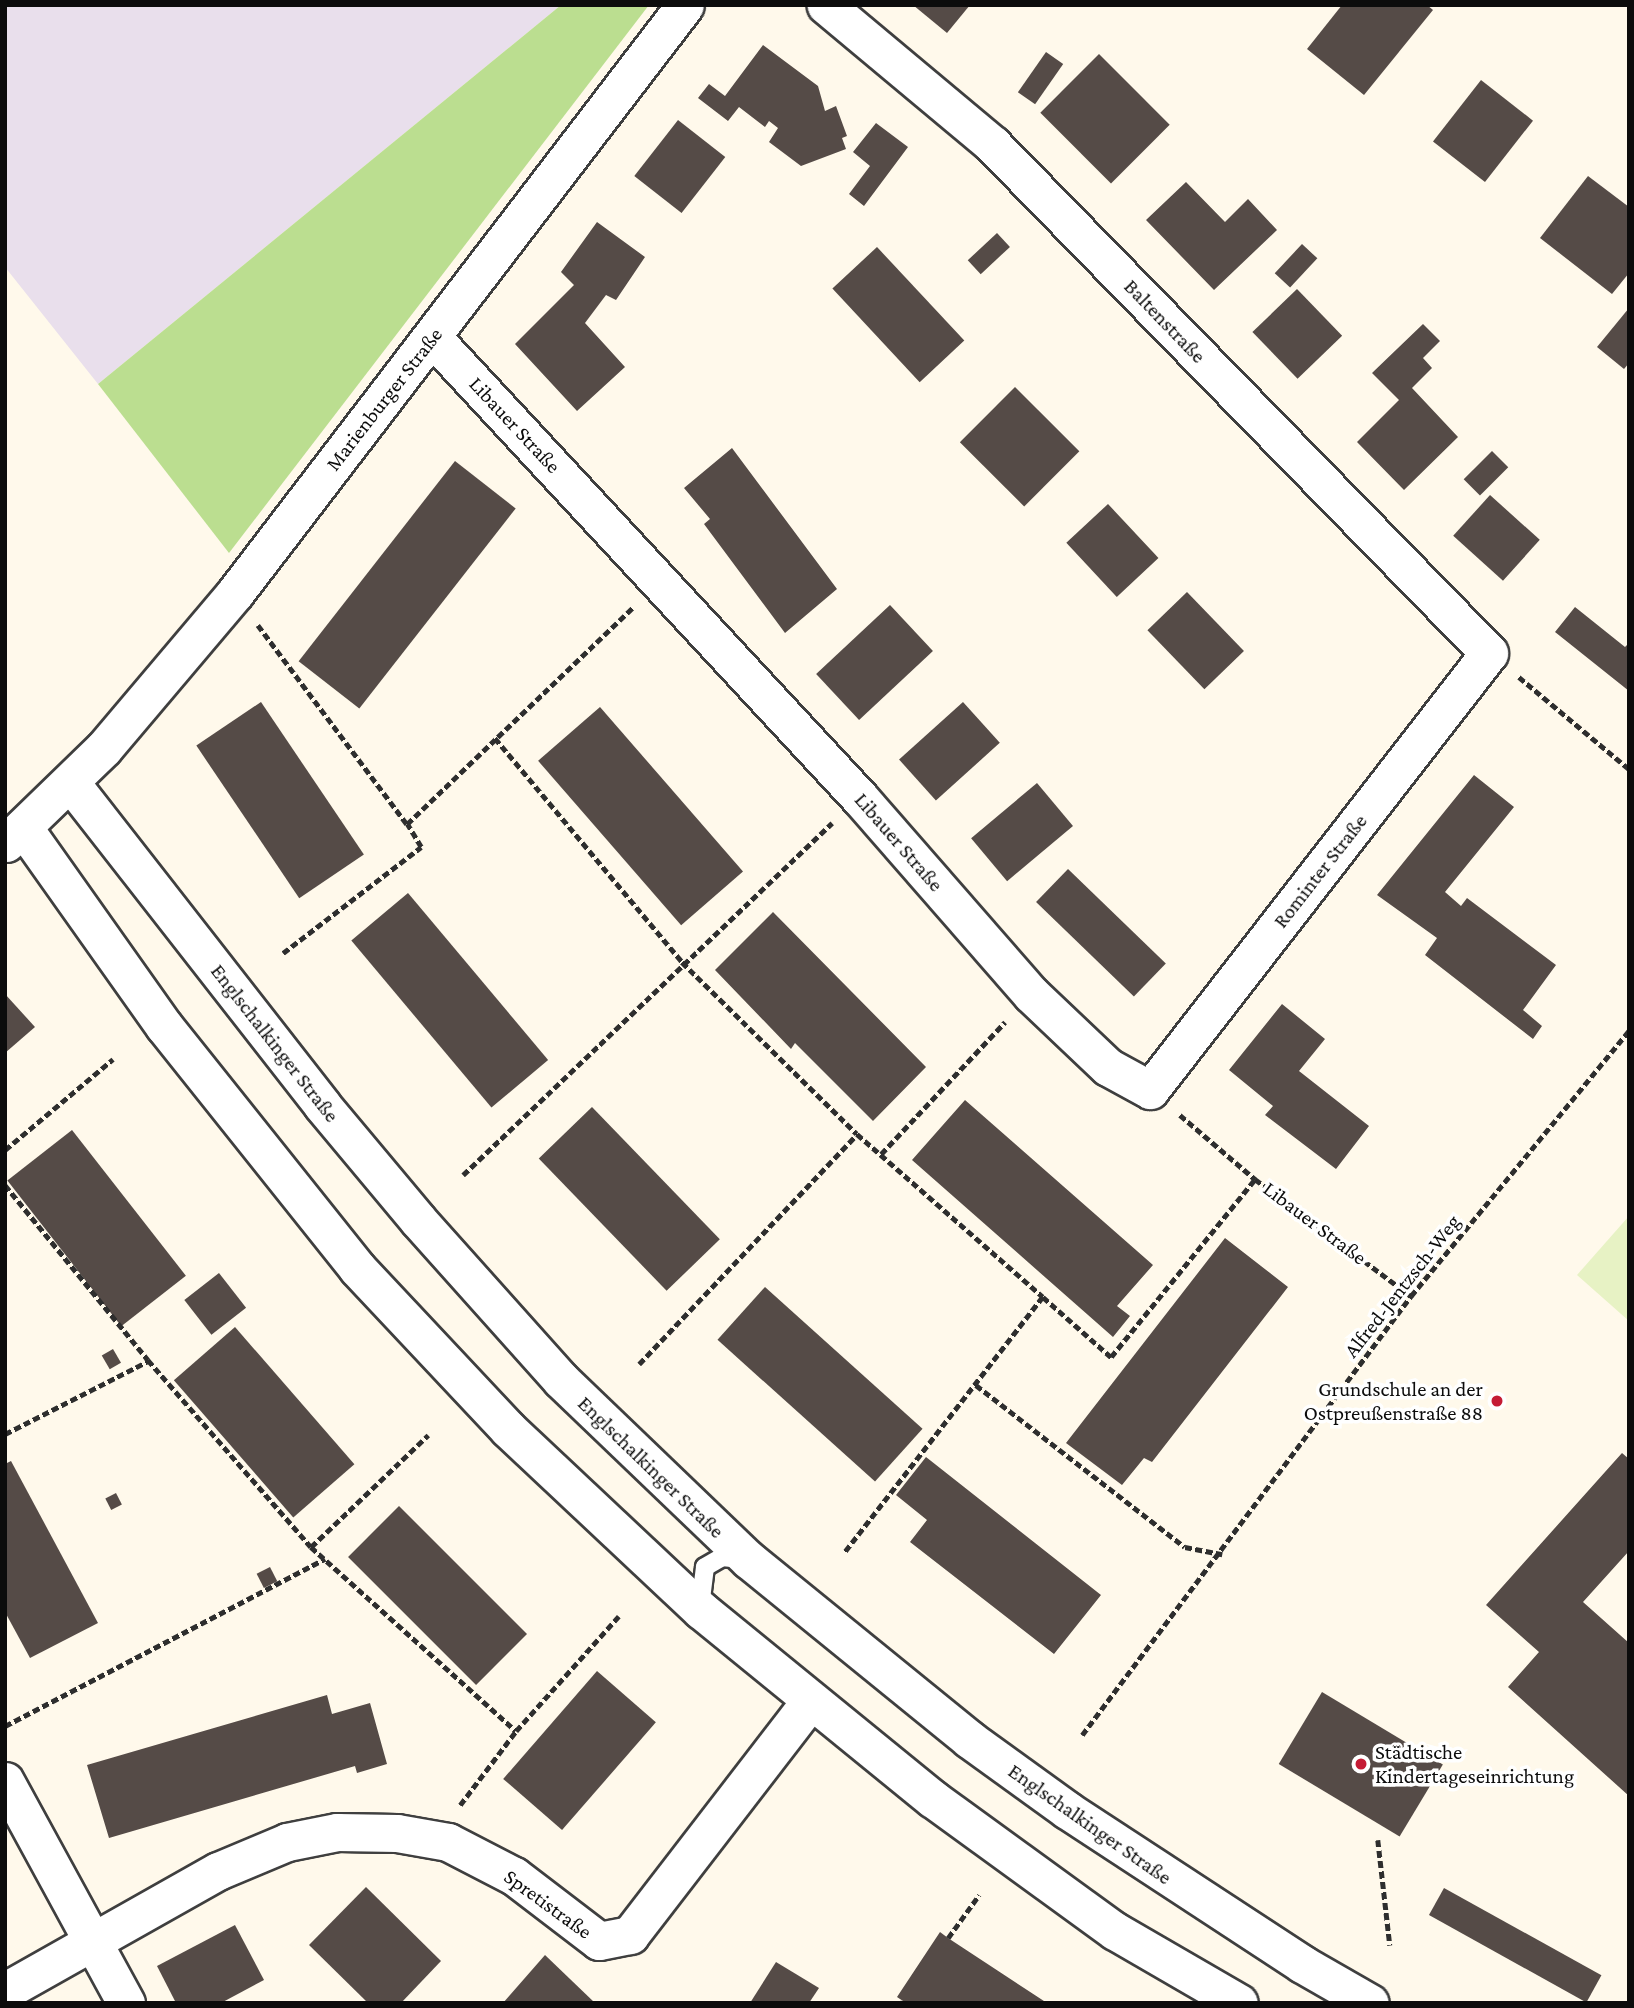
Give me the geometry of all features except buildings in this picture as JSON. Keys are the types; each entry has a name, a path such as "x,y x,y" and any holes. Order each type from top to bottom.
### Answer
{"street":[{"name":"Marienburger Straße","path":"14,835 70,782 235,593 685,5"},
{"name":"Baltenstraße","path":"826,5 992,144 1489,653"},
{"name":"Libauer Straße","path":"432,337 661,581 859,798 1031,994 1108,1067 1150,1090"},
{"name":"Rominter Straße","path":"1150,1090 1489,653"},
{"name":"Englschalkinger Straße","path":"70,782 322,1105 418,1220 561,1380 748,1560 969,1739 1067,1810 1302,1964 1370,2003"},
{"path":"14,835 357,1268 508,1429 701,1610 933,1799 1115,1931 1239,2003"},
{"name":"Spretistraße","path":"5,1991 218,1871 287,1842 337,1832 397,1833 448,1842 514,1876 598,1941 630,1935 810,1701"},
{"path":"5,1781 126,2003"}],"lane":[{"path":"701,1610 705,1567 722,1557 748,1560"}],"path":[{"path":"407,824 661,581"},
{"path":"235,593 407,824 421,847 284,953"},
{"path":"1489,653 1629,769"},
{"path":"495,738 682,962 857,1134 1111,1357 1255,1179"},
{"path":"463,1175 682,962 859,798"},
{"path":"881,1154 1031,994"},
{"name":"Alfred-Jentzsch-Weg","path":"1082,1735 1222,1554 1411,1296 1629,1031"},
{"path":"5,1150 113,1059"},
{"name":"Libauer Straße","path":"1150,1090 1255,1179 1411,1296"},
{"path":"639,1364 857,1134"},
{"path":"5,1185 148,1360 311,1547 516,1731"},
{"path":"845,1552 1043,1297"},
{"path":"5,1434 148,1360"},
{"path":"976,1385 1185,1547 1222,1554"},
{"path":"311,1547 428,1434"},
{"path":"5,1726 325,1559"},
{"path":"448,1842 452,1816 516,1731 619,1616"},
{"path":"1378,1840 1390,1945"},
{"path":"948,1938 979,1895"}],"shaded area":[{"path":"5,5 561,5 98,384 5,267"}],"green space":[{"path":"561,5 649,5 229,553 98,384"},
{"path":"1629,1216 1629,1321 1577,1275"}],"place":[{"name":"Grundschule an der Ostpreußenstraße 88","path":"1497,1401"},
{"name":"Städtische Kindertageseinrichtung","path":"1361,1764"}]}
